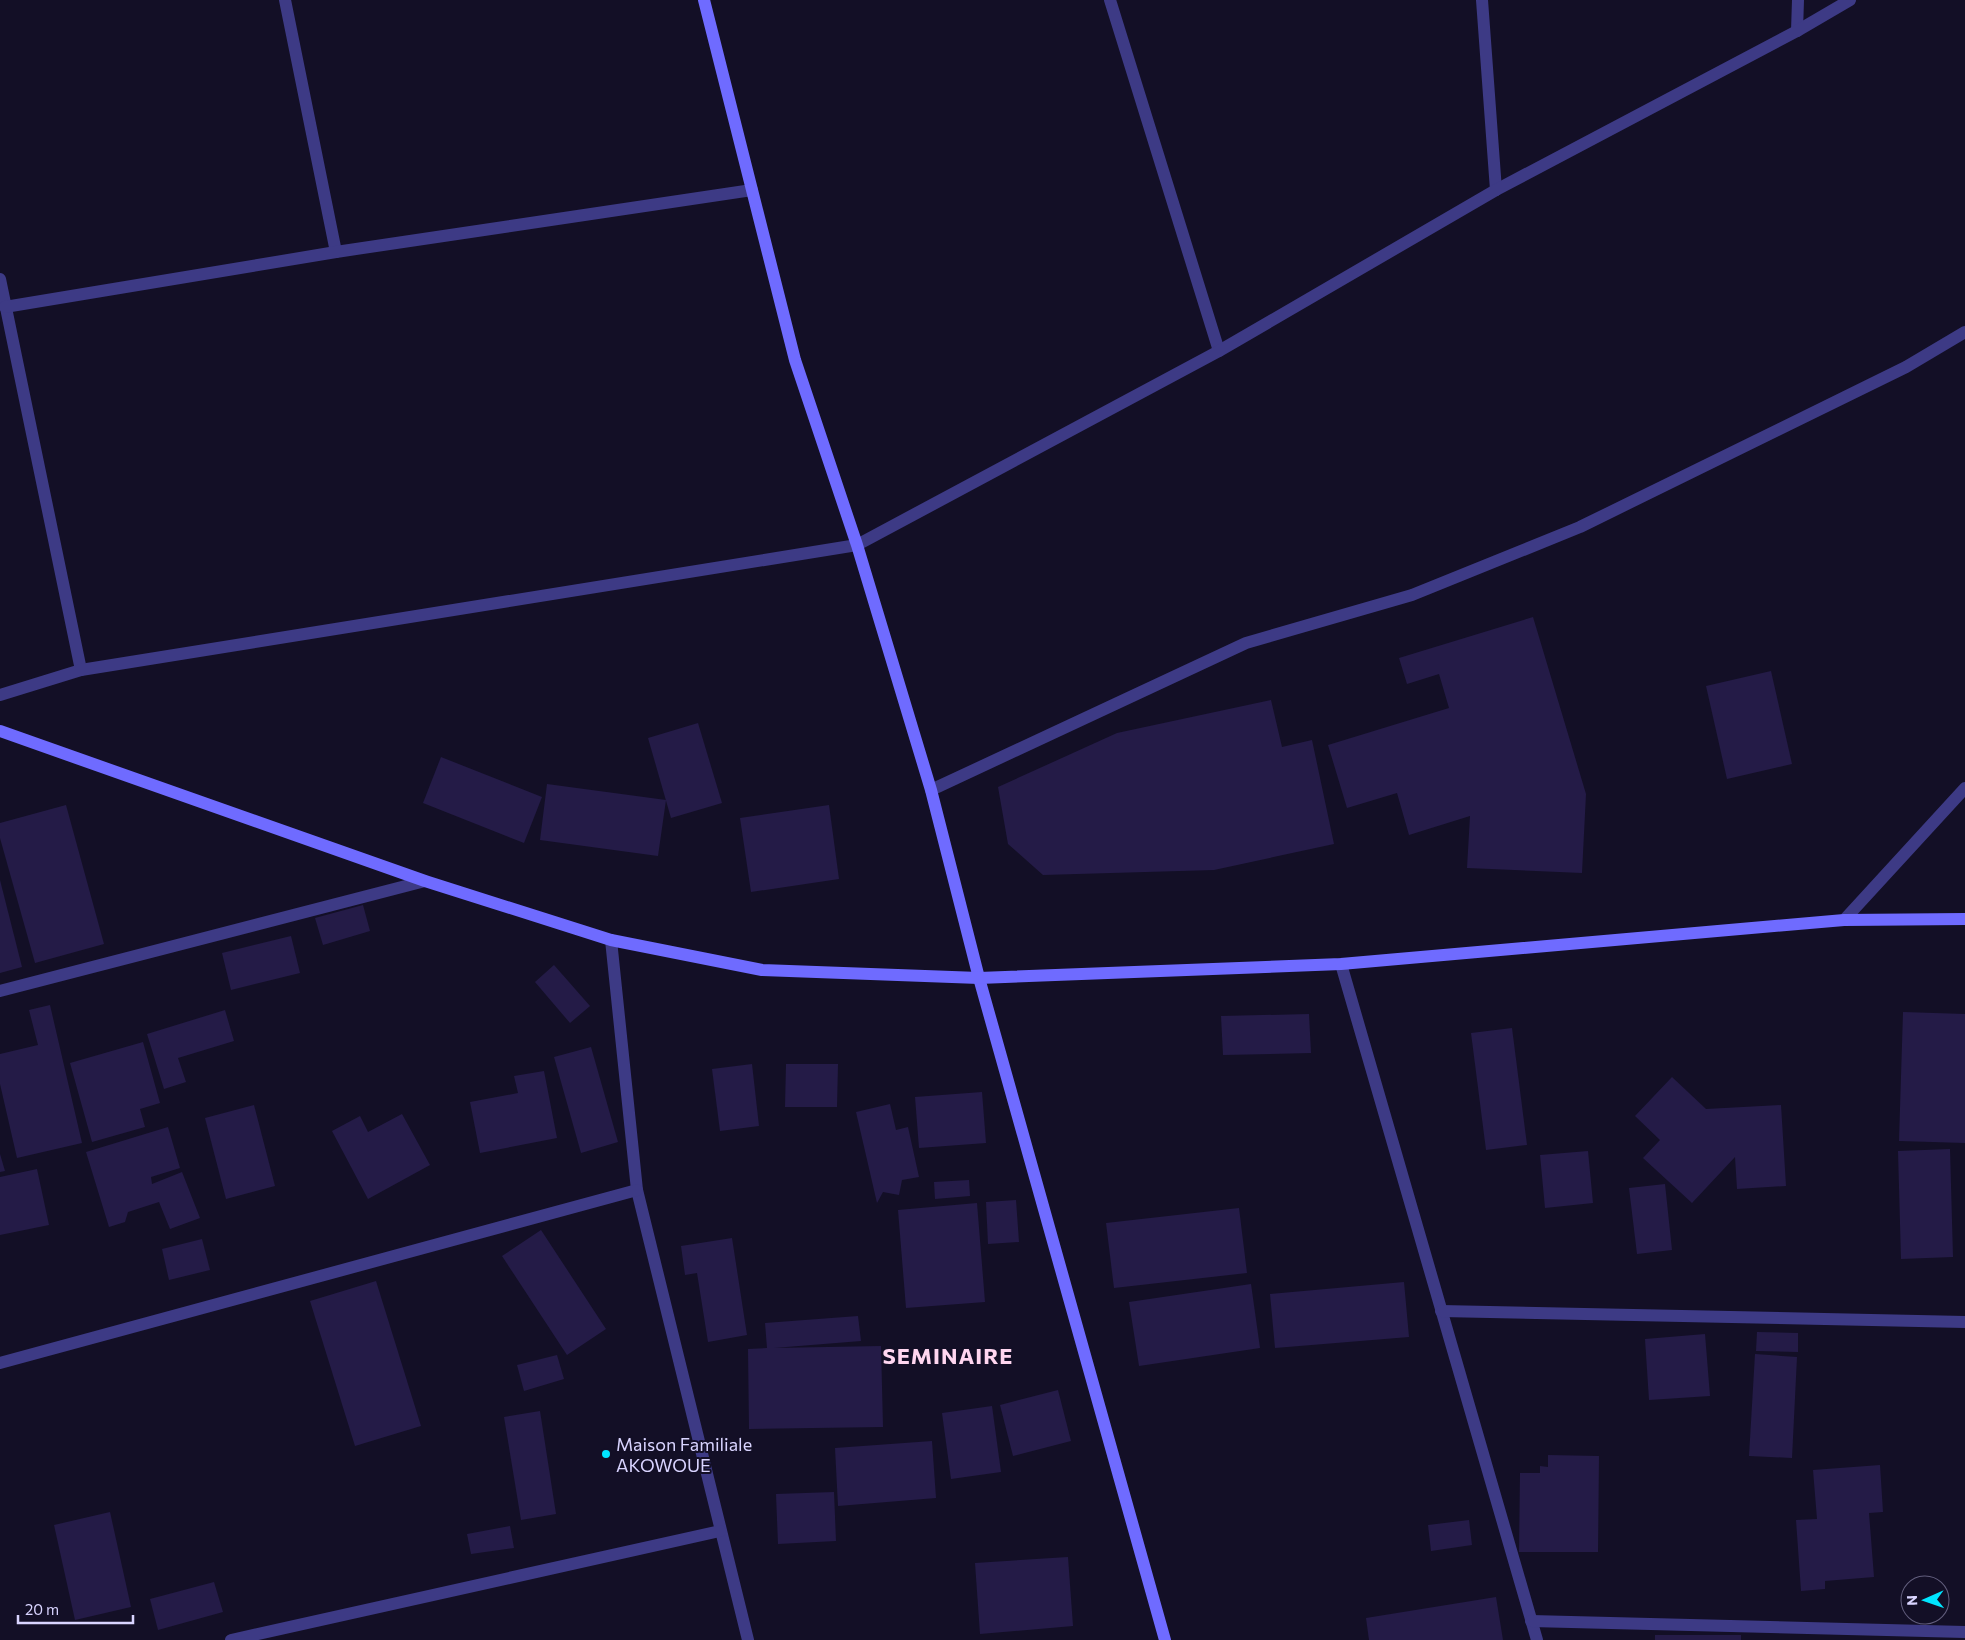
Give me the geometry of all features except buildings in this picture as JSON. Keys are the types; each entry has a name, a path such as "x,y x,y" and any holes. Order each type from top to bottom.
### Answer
{"street":[{"path":"285,0 336,252"},
{"path":"704,0 795,360 857,545 931,790 979,978 1165,1640"},
{"path":"1110,0 1219,351"},
{"path":"1482,0 1496,190"},
{"path":"1797,31 1798,0"},
{"path":"0,695 81,670 857,545 1219,351 1496,190 1797,31 1850,0"},
{"path":"5,307 336,252 752,190"},
{"path":"0,279 81,670"},
{"path":"931,790 1246,643 1412,595 1580,527 1906,367 1965,332"},
{"path":"0,730 425,881 611,940 762,970 979,978 1341,964 1844,920 1965,918"},
{"path":"1844,920 1965,788"},
{"path":"0,991 425,881"},
{"path":"611,940 637,1190 748,1640"},
{"path":"1341,964 1537,1640"},
{"path":"0,1363 637,1190"},
{"path":"1441,1311 1965,1322"},
{"path":"231,1640 720,1531"},
{"path":"1531,1621 1965,1632"}],"place":[{"name":"Maison Familiale AKOWOUE","path":"606,1454"}],"district":[{"name":"SEMINAIRE","path":"948,1355"}]}
